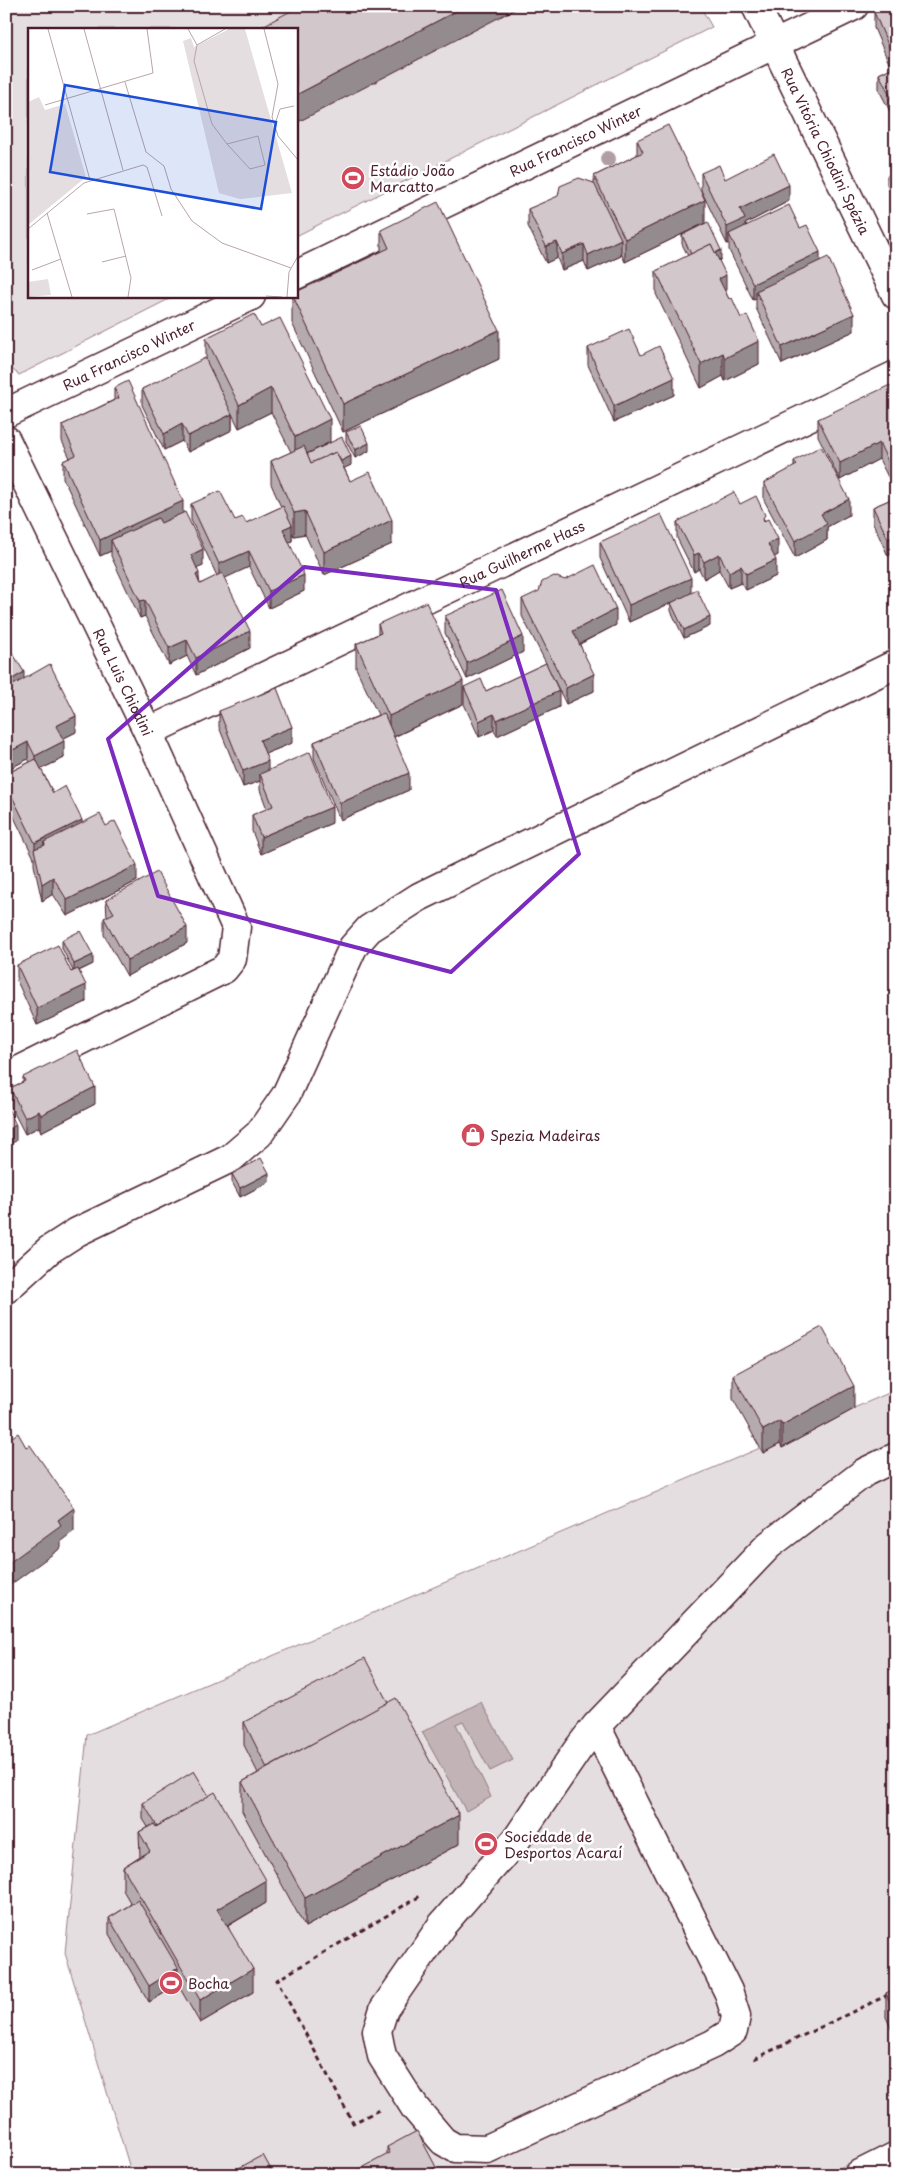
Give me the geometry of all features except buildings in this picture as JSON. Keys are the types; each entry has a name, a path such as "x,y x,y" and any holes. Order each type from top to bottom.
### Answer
{"street":[{"name":"Rua Vitória Chiodini Spézia","path":"756,6 896,295"},
{"name":"Rua Francisco Winter","path":"298,274 854,6"},
{"name":"Rua Francisco Winter","path":"6,413 247,298"},
{"name":"Rua Guilherme Hass","path":"148,732 896,375"},
{"name":"Rua Luis Chiodini","path":"6,440 148,732 236,927 232,959 224,969 6,1077"},
{"path":"6,1289 49,1250 77,1232 231,1158 260,1134 286,1095 353,947 369,929 419,897 896,664"},
{"path":"596,1726 728,1991 736,2016 733,2031 713,2044 487,2149 455,2148 442,2141 415,2108 382,2056 377,2031 384,2009 442,1925 516,1840 578,1749 596,1726 769,1546 865,1472 896,1457"},
{"path":"867,2173 896,2156"}],"highlighted area":[{"path":"304,567 496,590 579,854 451,972 158,896 108,739"}],"shaded area":[{"name":"Estádio João Marcatto","path":"6,6 700,6 712,27 298,235 298,28 28,28 28,298 171,298 19,375 6,364"},
{"name":"Sociedade de Desportos Acaraí","path":"896,1390 896,2141 825,2175 132,2175 65,1953 87,1735"},
{"path":"481,1702 513,1760 490,1771 463,1721 456,1724 491,1797 466,1811 422,1732"}],"place":[{"name":"Estádio João Marcatto","path":"353,178"},
{"name":"Spezia Madeiras","path":"473,1135"},
{"name":"Sociedade de Desportos Acaraí","path":"486,1844"},
{"name":"Bocha","path":"171,1983"}]}
